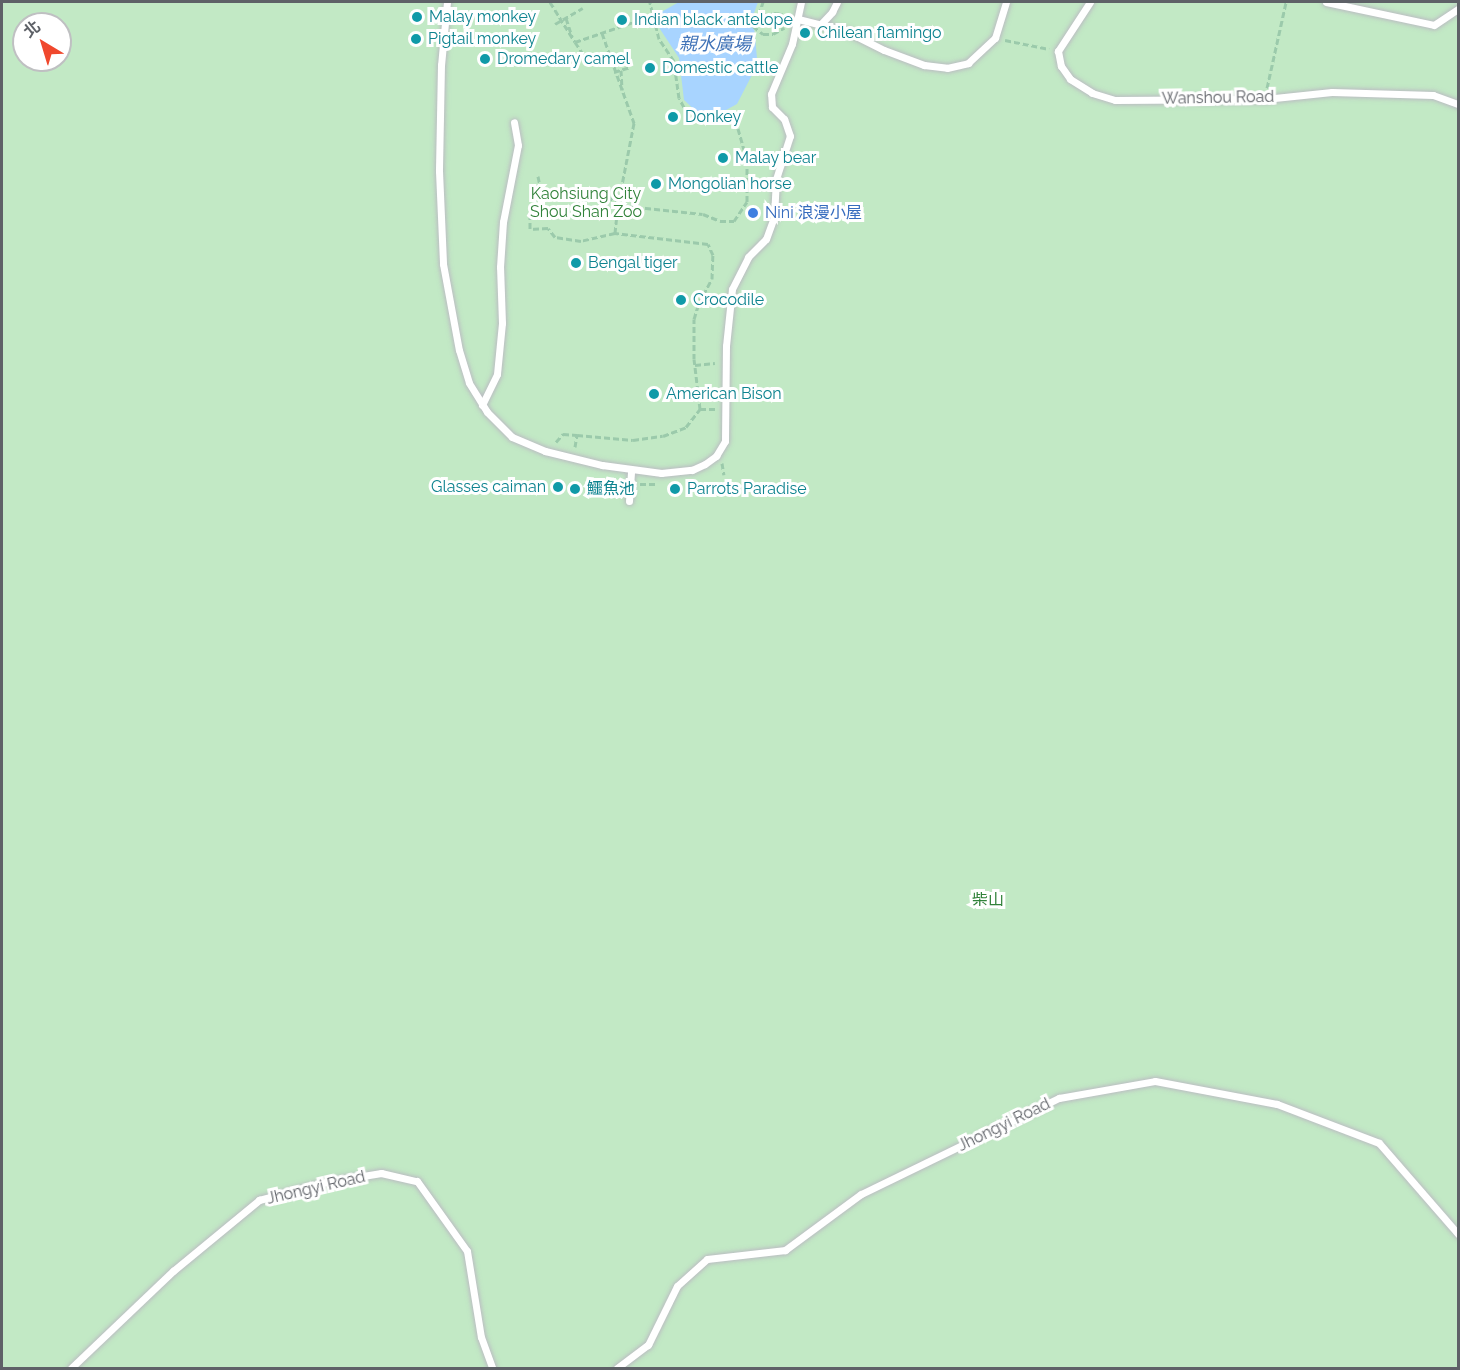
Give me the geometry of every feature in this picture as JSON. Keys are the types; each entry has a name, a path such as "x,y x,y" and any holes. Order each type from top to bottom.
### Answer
{"lane":[{"path":"447,2 441,65 440,160 443,264 459,350 469,383 482,405 512,437 545,451 573,458 631,470 662,473 692,470 716,456 725,441 726,362 732,289 747,257 766,238 774,217 776,179 790,136 784,119 772,107 771,94 792,44 801,2"},
{"path":"820,25 837,2"},
{"path":"798,19 846,31 884,50 924,65 947,68 968,63 995,38 1006,2"},
{"path":"1058,51 1090,2"},
{"path":"1326,2 1434,25 1458,9"},
{"name":"Wanshou Road","path":"1058,51 1062,66 1070,79 1092,93 1115,99 1264,99 1332,93 1433,95 1458,104"},
{"path":"482,405 497,374 502,323 500,267 502,222 518,145 514,122"},
{"path":"629,501 631,470"},
{"name":"Jhongyi Road","path":"617,1368 648,1345 678,1286 707,1259 785,1250 861,1194 1059,1098 1155,1081 1277,1104 1380,1143 1458,1234"},
{"name":"Jhongyi Road","path":"71,1368 173,1271 259,1200 326,1182 381,1173 417,1181 467,1251 481,1337 492,1368"}],"path":[{"path":"550,2 587,60"},
{"path":"541,191 571,189 581,204 602,190 618,205 703,214 720,221 734,220 747,202 747,160 738,125 698,119 684,106 679,98 674,61 659,39 650,2"},
{"path":"759,15 763,2"},
{"path":"1264,99 1286,2"},
{"path":"555,24 583,8"},
{"path":"753,16 777,13 798,19"},
{"path":"575,42 654,15"},
{"path":"566,18 572,37"},
{"path":"753,26 763,34 773,34 798,19"},
{"path":"602,33 634,123 618,205 615,234"},
{"path":"995,38 1058,51"},
{"path":"614,72 630,67"},
{"path":"621,70 622,90"},
{"path":"538,176 543,208 530,212 530,229 548,228 555,237 581,241 615,234 708,244 713,255 712,279 699,303 694,319 695,365 700,410 686,427 663,436 633,440 577,435 573,458"},
{"path":"695,365 726,362"}],"green space":[{"name":"柴山","path":"2,2 1458,2 1458,1368 2,1368"}],"water":[{"name":"親水廣場","path":"679,2 758,2 753,16 757,58 753,73 737,104 717,115 699,114 684,100 679,58 658,26 656,15"}],"place":[{"name":"Malay monkey","path":"417,17"},
{"name":"Indian black antelope","path":"622,20"},
{"name":"Chilean flamingo","path":"805,33"},
{"name":"Pigtail monkey","path":"416,39"},
{"name":"Dromedary camel","path":"485,59"},
{"name":"Domestic cattle","path":"650,68"},
{"name":"Donkey","path":"673,117"},
{"name":"Malay bear","path":"723,158"},
{"name":"Mongolian horse","path":"656,184"},
{"name":"Nini 浪漫小屋","path":"753,213"},
{"name":"Bengal tiger","path":"576,263"},
{"name":"Crocodile","path":"681,300"},
{"name":"American Bison","path":"654,394"},
{"name":"Glasses caiman","path":"558,487"},
{"name":"鱷魚池","path":"575,489"},
{"name":"Parrots Paradise","path":"675,489"}],"park label":[{"name":"Kaohsiung City Shou Shan Zoo","path":"586,203"}]}
